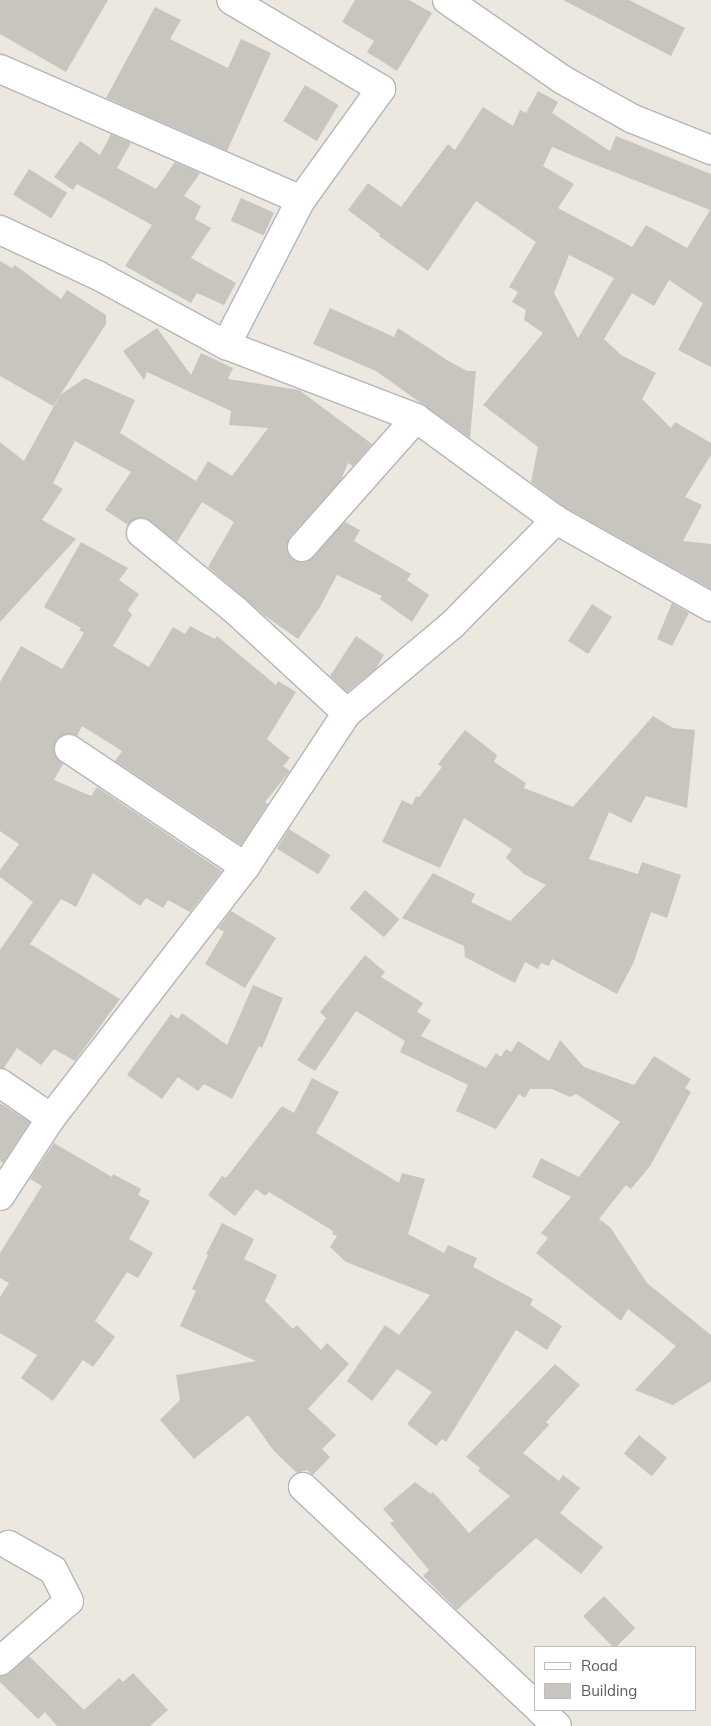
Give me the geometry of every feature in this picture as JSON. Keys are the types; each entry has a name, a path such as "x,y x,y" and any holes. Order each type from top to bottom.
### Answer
{"street":[{"path":"226,345 302,200 381,89 231,0"},
{"path":"447,0 563,80 633,119 711,150"},
{"path":"0,69 302,200"},
{"path":"0,230 97,275 226,345 416,418 556,520 711,607"},
{"path":"302,546 416,418"},
{"path":"0,1196 51,1118 245,867 347,713 452,625 556,520"},
{"path":"141,533 234,610 347,713"},
{"path":"69,749 245,867"},
{"path":"0,1083 51,1118"},
{"path":"303,1486 534,1704"},
{"path":"0,1661 69,1601 53,1570 9,1544"},
{"path":"541,1711 557,1726"}],"building":[{"path":"0,0 108,0 66,72 0,34"},
{"path":"355,0 409,0 432,13 397,71 367,52 374,41 342,22"},
{"path":"563,0 629,0 685,28 671,56"},
{"path":"155,7 181,20 170,39 228,68 241,39 271,53 227,151 106,98"},
{"path":"305,85 338,105 317,141 283,121"},
{"path":"538,91 558,102 552,113 610,151 616,136 711,174 711,367 678,350 703,303 669,280 654,306 632,293 604,339 621,355 656,373 642,399 671,428 675,422 711,443 711,455 685,497 702,505 683,541 711,544 711,589 564,507 531,482 538,447 483,405 543,333 524,320 526,310 512,302 518,292 509,287 536,242 476,201 428,271 379,236 380,234 348,210 368,183 401,207 448,144 455,150 483,107 513,126 520,110 526,113","holes":["552,147 581,159 710,210 687,248 646,225 632,247 558,208 574,184 543,166","569,255 614,278 578,338 554,293"]},
{"path":"111,134 131,143 117,168 156,189 175,162 200,173 184,196 201,206 195,219 211,228 191,258 236,283 224,305 197,293 191,303 125,266 152,225 77,184 73,190 54,177 80,141 100,155"},
{"path":"29,169 67,193 51,218 13,194"},
{"path":"241,198 274,213 264,235 231,221"},
{"path":"0,261 12,268 15,265 61,299 67,290 106,315 106,324 53,406 0,376"},
{"path":"330,308 394,337 398,328 447,360 467,371 476,371 470,438 376,371 313,344"},
{"path":"157,328 191,375 201,353 233,368 228,379 299,390 372,444 353,466 348,463 341,480 290,537 287,551 292,559 306,562 345,522 360,530 354,541 411,574 407,580 429,595 412,622 380,599 382,596 337,575 320,607 298,639 264,615 208,567 234,522 202,502 177,542 144,518 135,519 128,525 105,510 131,472 75,441 53,483 63,489 42,520 76,539 0,622 0,442 24,461 60,395 85,378 135,400 120,433 196,481 208,461 232,476 268,428 229,425 231,411 147,372 144,380 123,351"},
{"path":"81,542 128,568 119,580 139,594 128,610 132,615 113,646 149,667 173,627 185,634 190,626 215,639 217,636 276,685 278,681 296,692 267,739 290,758 283,766 290,771 265,802 268,804 241,845 115,761 122,751 82,726 77,736 63,735 56,740 55,755 63,764 54,780 91,796 97,787 222,871 190,912 168,900 163,908 146,898 140,906 93,873 76,907 61,899 30,944 120,999 75,1061 54,1049 41,1065 17,1048 4,1068 0,1068 0,950 33,902 0,877 0,870 19,844 0,831 0,682 21,646 62,669 84,633 79,630 81,628 44,607"},
{"path":"672,603 689,613 672,646 657,639"},
{"path":"592,604 612,617 588,654 568,641"},
{"path":"356,636 384,655 375,670 347,692 330,676"},
{"path":"653,716 673,728 695,730 687,808 646,796 631,823 609,812 589,859 638,874 642,862 681,875 667,918 651,912 633,964 617,994 552,959 549,966 541,963 538,969 525,962 515,983 465,957 464,946 402,918 433,873 475,894 471,902 510,921 546,885 524,874 506,858 512,849 464,818 440,868 382,842 402,800 412,805 416,796 419,797 442,767 438,764 465,730 497,755 494,762 526,783 524,788 573,807"},
{"path":"289,829 331,855 318,874 277,849"},
{"path":"365,890 399,919 384,937 350,908"},
{"path":"231,911 276,938 245,988 205,964 224,932 218,928"},
{"path":"365,955 385,972 381,977 423,1003 417,1012 431,1020 421,1036 486,1068 496,1053 501,1057 506,1049 511,1052 518,1041 549,1061 560,1040 584,1067 634,1085 654,1056 691,1079 685,1088 691,1092 650,1166 631,1189 626,1185 599,1219 610,1227 647,1283 711,1335 711,1381 673,1405 635,1390 676,1346 628,1309 621,1321 536,1253 548,1238 541,1233 571,1197 532,1177 541,1158 579,1177 620,1122 576,1094 570,1097 552,1089 530,1089 525,1098 519,1094 496,1129 456,1111 468,1085 400,1052 405,1041 356,1011 315,1071 297,1060 326,1018 320,1012"},
{"path":"253,985 283,998 262,1048 259,1046 232,1099 204,1084 198,1091 178,1077 162,1099 127,1075 171,1014 178,1019 182,1013 227,1045"},
{"path":"312,1078 339,1092 316,1133 399,1183 402,1173 425,1179 408,1234 444,1253 448,1245 477,1258 473,1267 533,1299 530,1305 562,1326 547,1350 516,1330 446,1442 442,1439 436,1446 407,1424 432,1392 397,1369 372,1401 347,1381 385,1325 399,1335 430,1295 346,1262 330,1247 337,1236 332,1234 333,1231 269,1192 265,1196 256,1189 235,1216 208,1195 222,1176 226,1178 282,1106 294,1113"},
{"path":"0,1103 30,1122 3,1163 0,1161"},
{"path":"54,1143 112,1177 113,1174 141,1189 138,1195 150,1201 129,1239 153,1253 138,1278 127,1272 95,1321 115,1337 93,1367 83,1360 53,1401 21,1378 37,1355 0,1333 0,1297 9,1283 0,1278 0,1253 42,1186 30,1179"},
{"path":"222,1223 254,1239 244,1259 277,1275 265,1301 293,1329 297,1325 321,1350 327,1343 349,1364 308,1409 336,1435 322,1449 330,1457 313,1475 307,1470 297,1473 274,1451 248,1415 194,1459 160,1420 180,1400 176,1375 256,1361 180,1326 196,1291 192,1289 208,1255 206,1254"},
{"path":"555,1364 580,1385 546,1422 549,1425 523,1453 559,1481 563,1475 580,1488 560,1513 603,1547 581,1574 536,1538 457,1610 423,1576 429,1570 390,1523 394,1521 383,1509 415,1482 431,1494 433,1492 469,1533 510,1496 478,1471 480,1468 466,1457"},
{"path":"639,1435 667,1458 652,1476 624,1454"},
{"path":"604,1596 635,1628 617,1646 612,1646 583,1616"},
{"path":"29,1656 84,1710 119,1678 123,1682 133,1673 168,1710 150,1726 57,1726 45,1712 38,1719 0,1682 0,1676 10,1673"}]}
